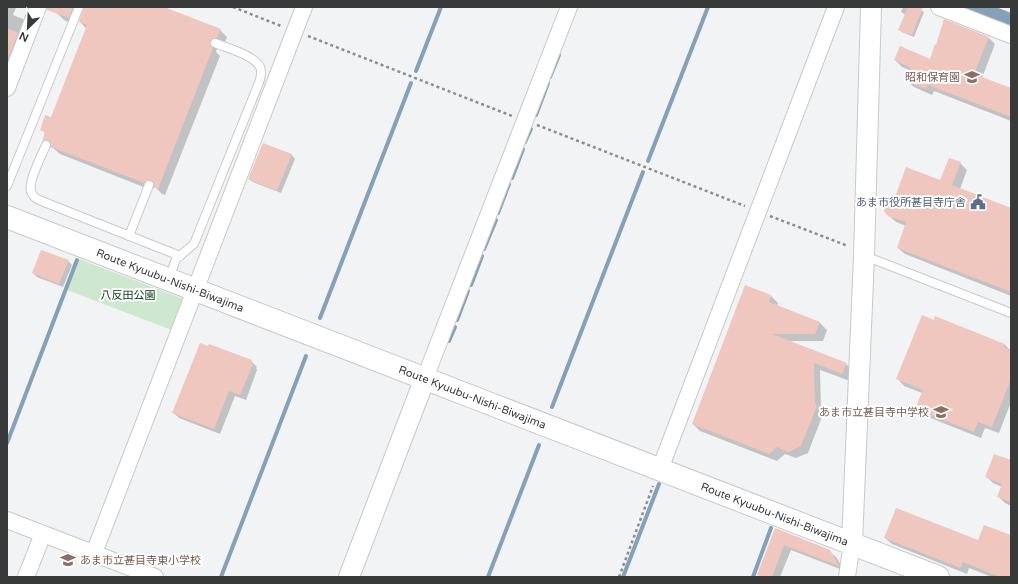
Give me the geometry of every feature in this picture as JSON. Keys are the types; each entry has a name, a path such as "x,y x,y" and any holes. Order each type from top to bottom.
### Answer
{"main road":[{"name":"Route Kyuubu-Nishi-Biwajima","path":"7,217 938,577"}],"street":[{"path":"7,88 38,7"},
{"path":"94,553 304,7"},
{"path":"349,577 569,7"},
{"path":"660,469 836,7"},
{"path":"847,577 852,543 864,254 871,7"},
{"path":"939,7 1011,34"},
{"path":"7,520 155,577"},
{"path":"26,577 43,534"}],"lane":[{"path":"7,186 79,7"},
{"path":"168,279 176,259 194,244 260,80 260,67 254,60 215,43"},
{"path":"46,145 31,183 31,190 34,196 39,200 180,256"},
{"path":"129,236 149,185"},
{"path":"864,254 1011,313"}],"path":[{"path":"233,7 758,211 864,254"},
{"path":"619,577 660,469"}],"green space":[{"name":"八反田公園","path":"79,259 189,301 177,332 67,290"}],"water":[{"path":"957,7 996,7 1011,13 1011,28"}],"building":[{"path":"47,7 73,7 69,18 47,10"},
{"path":"84,7 164,7 221,29 217,38 210,41 213,48 158,189 154,187 151,180 144,183 51,147 51,142 48,140 42,142 45,132 40,130 45,115 51,117 87,25 79,22"},
{"path":"908,7 923,7 912,35 898,30"},
{"name":"昭和保育園","path":"944,19 989,37 974,74 1011,88 1011,117 928,85 926,89 906,81 911,68 894,60 900,46 930,59"},
{"path":"7,28 18,33 7,61"},
{"path":"263,143 292,154 277,191 248,179"},
{"path":"949,158 961,162 952,185 1011,208 1011,292 897,248 906,222 888,216 884,211 886,205 893,203 906,167 940,180"},
{"path":"41,250 69,260 59,284 32,273"},
{"path":"745,285 771,295 769,302 820,322 815,334 772,334 847,363 842,374 814,363 815,402 817,406 801,446 788,452 777,447 769,454 692,424"},
{"path":"922,315 934,320 935,316 1005,344 1004,347 1011,350 1011,379 992,427 978,422 974,432 915,409 923,390 896,379"},
{"path":"200,343 208,346 209,344 252,360 251,363 253,364 240,395 229,391 214,429 172,413"},
{"path":"994,454 1011,460 1011,502 997,497 1002,484 985,477"},
{"path":"896,508 978,540 984,525 1011,535 1011,577 1000,577 963,562 960,568 884,538"},
{"path":"775,528 830,550 839,566 784,545 772,577 757,575"}],"waterway":[{"path":"416,71 441,7"},
{"path":"648,161 708,7"},
{"path":"550,77 559,55"},
{"path":"320,318 411,83"},
{"path":"536,115 548,83"},
{"path":"525,142 531,129"},
{"path":"512,178 523,149"},
{"path":"552,407 643,172"},
{"path":"498,213 509,184"},
{"path":"484,249 496,220"},
{"path":"471,285 482,256"},
{"path":"7,443 77,260"},
{"path":"457,320 468,291"},
{"path":"449,341 455,327"},
{"path":"221,577 306,356"},
{"path":"488,577 539,445"},
{"path":"623,577 659,484"},
{"path":"753,577 771,528"}],"place":[{"name":"昭和保育園","path":"972,77"},
{"name":"あま市役所甚目寺庁舎","path":"978,202"},
{"name":"あま市立甚目寺中学校","path":"941,412"},
{"name":"あま市立甚目寺東小学校","path":"68,560"}]}
